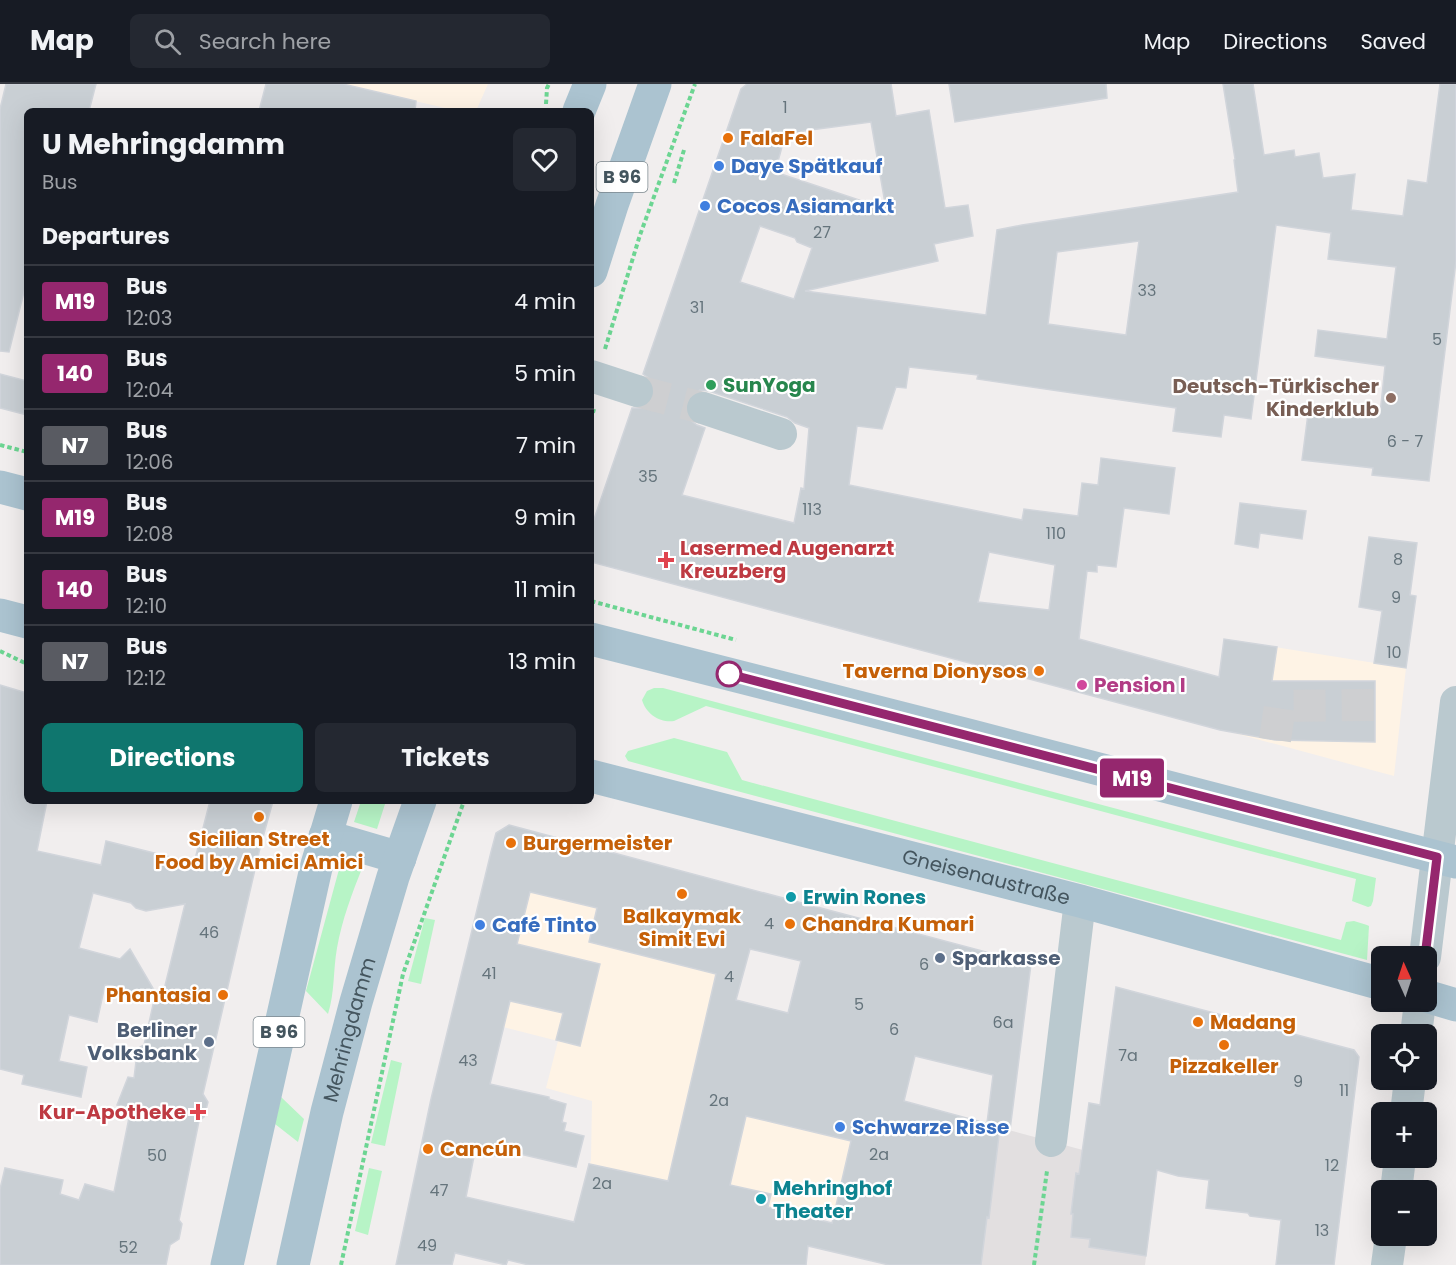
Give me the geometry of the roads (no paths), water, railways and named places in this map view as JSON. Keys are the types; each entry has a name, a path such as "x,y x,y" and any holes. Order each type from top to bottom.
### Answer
{"main road":[{"path":"580,108 590,84"},
{"name":"B 96","path":"594,262 655,84"},
{"path":"0,487 24,493"},
{"path":"0,615 24,621"},
{"path":"594,640 1447,859"},
{"name":"Gneisenaustraße","path":"594,777 1080,902 1371,981"},
{"name":"B 96","path":"226,1265 316,868 335,804"},
{"name":"Mehringdamm","path":"293,1265 327,1112 350,1024 376,930 419,804"},
{"path":"326,836 400,858"},
{"path":"1437,999 1456,1005"}],"street":[{"path":"595,377 637,391"},
{"path":"703,408 781,434"},
{"path":"1427,946 1447,859 1456,702"},
{"path":"1051,1141 1080,902"},
{"path":"1387,1265 1389,1246"}],"tunnel":[{"path":"637,391 703,408"},
{"path":"1275,740 1280,706 1374,705"}],"place":[{"name":"FalaFel","path":"728,138"},
{"name":"Daye Spätkauf","path":"719,166"},
{"name":"Cocos Asiamarkt","path":"705,206"},
{"name":"SunYoga","path":"711,385"},
{"name":"Deutsch-Türkischer Kinderklub","path":"1391,398"},
{"name":"Lasermed Augenarzt Kreuzberg","path":"666,560"},
{"name":"Taverna Dionysos","path":"1039,671"},
{"name":"Pension I","path":"1082,685"},
{"name":"Sicilian Street Food by Amici Amici","path":"259,817"},
{"name":"Burgermeister","path":"511,843"},
{"name":"Balkaymak Simit Evi","path":"682,894"},
{"name":"Erwin Rones","path":"791,897"},
{"name":"Chandra Kumari","path":"790,924"},
{"name":"Café Tinto","path":"480,925"},
{"name":"Sparkasse","path":"940,958"},
{"name":"Phantasia","path":"223,995"},
{"name":"Madang","path":"1198,1022"},
{"name":"Berliner Volksbank","path":"209,1042"},
{"name":"Pizzakeller","path":"1224,1045"},
{"name":"Kur-Apotheke","path":"198,1112"},
{"name":"Schwarze Risse","path":"840,1127"},
{"name":"Cancún","path":"428,1149"},
{"name":"Mehringhof Theater","path":"761,1199"}]}
